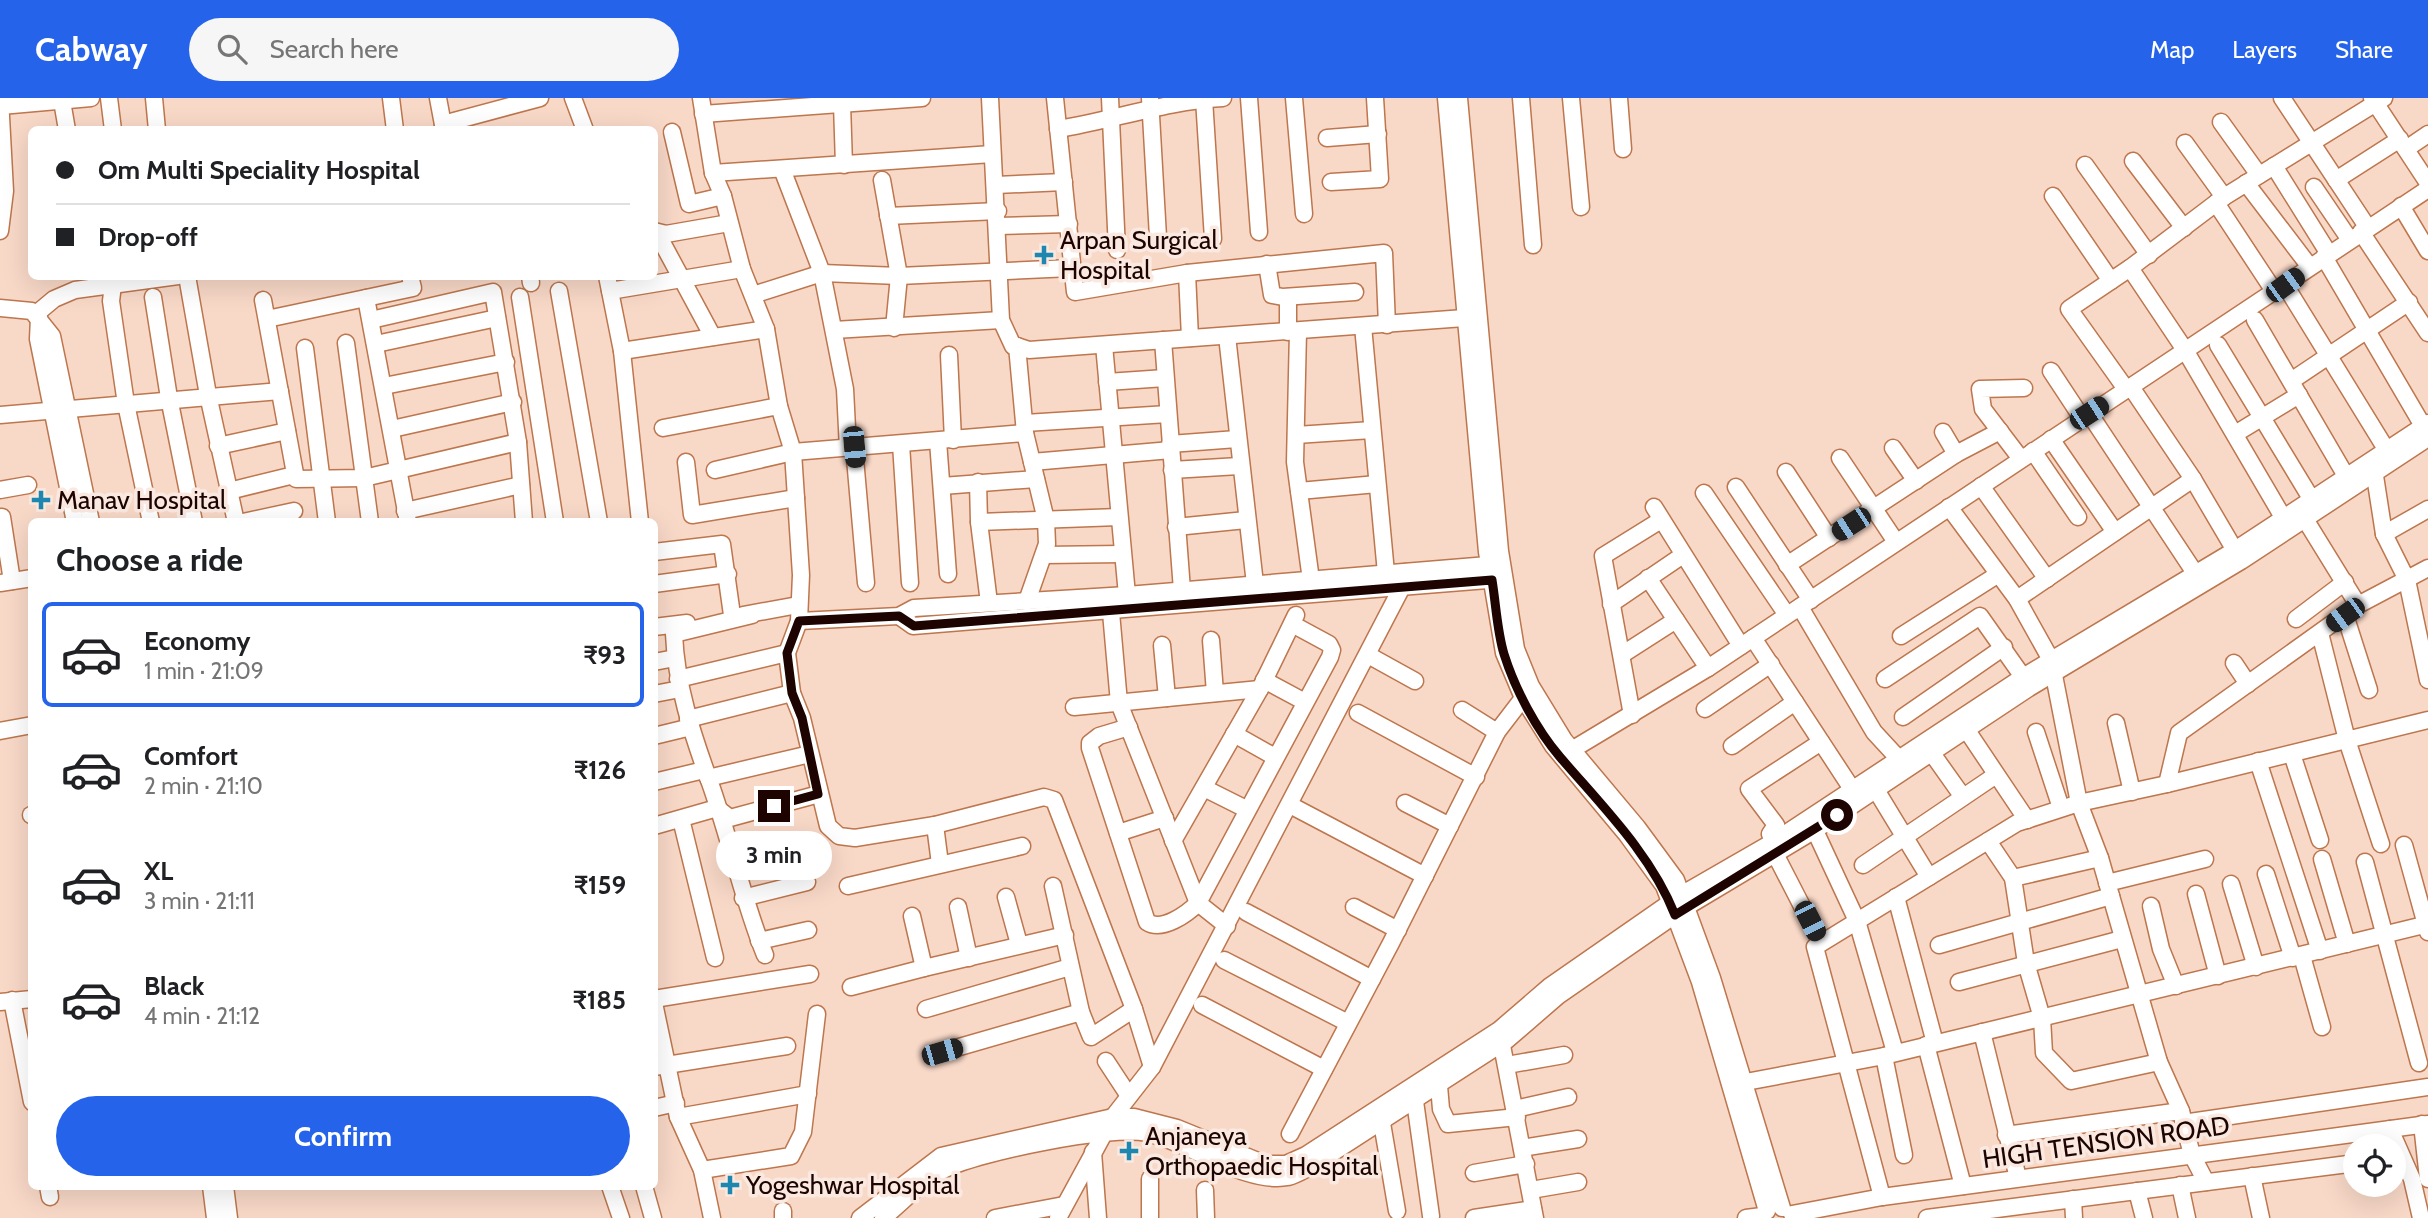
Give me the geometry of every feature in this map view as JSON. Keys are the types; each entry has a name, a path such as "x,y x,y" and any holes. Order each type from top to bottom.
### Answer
{"street":[{"path":"0,98 5,191 0,231"},
{"path":"1,106 91,98"},
{"path":"109,98 112,126"},
{"path":"154,98 157,126"},
{"path":"391,98 394,126"},
{"path":"438,98 444,126"},
{"path":"447,126 540,98"},
{"path":"573,98 582,126"},
{"path":"922,98 863,100 842,104 820,102 702,106 713,173 723,196 742,269 766,329 779,407 793,452 801,575 799,613 787,653 792,693 798,703 818,794 828,826 833,833 846,838 934,825 1044,797 1054,800 1134,1009 1152,1068"},
{"path":"990,98 1001,320 1013,346 1029,350 1474,317"},
{"path":"1055,98 1075,292 1187,273 1384,253 1387,325"},
{"path":"1110,98 1117,250"},
{"path":"1058,129 1112,120 1151,105 1223,98"},
{"path":"1249,98 1259,232"},
{"path":"1294,98 1304,214"},
{"path":"1331,182 1380,179 1375,98"},
{"path":"1446,98 1474,317"},
{"path":"1459,98 1474,317 1504,653 1523,698 1678,905 1738,1084 1772,1215"},
{"path":"1521,98 1533,245"},
{"path":"1571,98 1581,207"},
{"path":"1619,98 1623,149"},
{"path":"2283,98 2336,180 2360,233"},
{"path":"1204,99 1213,239"},
{"path":"55,100 65,126"},
{"path":"2238,556 2193,479 2069,309 2149,255 2220,200 2378,100 2428,183"},
{"path":"842,104 844,165"},
{"path":"1151,105 1158,237"},
{"path":"2221,122 2253,179 2310,267"},
{"path":"672,132 689,204 723,196"},
{"path":"1327,138 1378,134"},
{"path":"2336,180 2403,144 2428,134"},
{"path":"2185,143 2280,288 2330,355 2378,460 2384,534 2407,580 2428,680"},
{"path":"713,173 992,154"},
{"path":"2133,161 2184,228"},
{"path":"2085,166 2149,255"},
{"path":"2274,166 2327,255 2366,331 2426,429"},
{"path":"782,169 822,273 834,330 845,389 866,583"},
{"path":"882,180 899,276 894,328"},
{"path":"996,185 1065,182"},
{"path":"2314,187 2360,233 2428,333"},
{"path":"1566,753 1632,716 1708,668 2428,188"},
{"path":"2053,195 2111,281"},
{"path":"2401,206 2428,251"},
{"path":"888,216 1069,224"},
{"path":"658,232 666,234 729,223"},
{"path":"658,236 713,337"},
{"path":"1267,264 1272,295 1288,297 1355,292"},
{"path":"752,295 822,273 899,276 1071,268"},
{"path":"2130,268 2185,350 2284,519"},
{"path":"640,518 622,351 609,284 681,279 742,269"},
{"path":"1187,273 1190,338"},
{"path":"38,316 60,295 149,280"},
{"path":"188,280 218,446 235,518"},
{"path":"267,319 413,288 411,280"},
{"path":"485,280 487,293"},
{"path":"113,285 111,301 127,404 150,518"},
{"path":"559,291 598,518"},
{"path":"371,320 493,292 513,402 524,518"},
{"path":"153,297 169,398 193,518"},
{"path":"520,297 554,518"},
{"path":"1288,297 1293,331 1299,491 1311,580"},
{"path":"366,298 406,516 521,485"},
{"path":"263,300 296,480 364,478 518,442"},
{"path":"2235,434 2262,418 2330,355 2409,302"},
{"path":"0,308 38,316 52,336 74,518"},
{"path":"376,344 497,318"},
{"path":"834,330 1001,320"},
{"path":"2255,320 2346,476"},
{"path":"1363,326 1386,573"},
{"path":"622,351 766,329"},
{"path":"1227,336 1239,466 1255,584"},
{"path":"1163,340 1182,590"},
{"path":"346,343 369,518"},
{"path":"1104,345 1127,595"},
{"path":"2218,345 2262,418 2345,582 2369,690"},
{"path":"1017,346 1025,428 1046,520 1044,555 1027,601"},
{"path":"305,348 326,518"},
{"path":"948,575 943,486 949,355"},
{"path":"384,386 506,362"},
{"path":"2051,370 2152,507 2195,573"},
{"path":"1107,382 1166,378"},
{"path":"2024,388 1980,389 1983,409 2000,431 2027,455 2078,517"},
{"path":"0,415 280,390"},
{"path":"392,429 513,402"},
{"path":"663,428 779,407"},
{"path":"60,411 89,518"},
{"path":"715,470 793,452 946,441 1025,428 1168,414"},
{"path":"1812,824 1852,789 1872,784 1898,758 2022,677 2052,667 2238,556 2426,429"},
{"path":"883,1218 895,1201 940,1156 985,1138 1113,1117 1151,1121 1177,1128 1252,1160 1286,1164 1306,1155 1414,1095 1558,996 1678,905 1812,824 1872,784 1931,752 2052,667 2195,573 2238,556 2284,519 2306,509 2346,476 2378,460 2426,429"},
{"path":"1296,435 1372,430"},
{"path":"218,446 287,431"},
{"path":"1787,565 1956,454 2000,431"},
{"path":"1943,432 1956,454"},
{"path":"1032,462 1114,455 1237,439"},
{"path":"2051,439 2115,532"},
{"path":"901,444 910,583"},
{"path":"1894,447 1916,481"},
{"path":"1840,458 1872,510 1896,542"},
{"path":"686,462 692,515 796,498"},
{"path":"1172,470 1239,466"},
{"path":"1786,472 1829,538"},
{"path":"229,491 294,474"},
{"path":"943,486 1036,479"},
{"path":"2017,599 2193,479"},
{"path":"978,482 979,522 989,603"},
{"path":"1299,491 1377,484"},
{"path":"0,491 28,485"},
{"path":"1982,485 2047,579"},
{"path":"1736,487 1787,565 1799,607"},
{"path":"1704,493 1799,607 1874,732 1898,758"},
{"path":"1949,507 2017,599 2052,667 2079,803 2100,858 2159,1062 2182,1117 2192,1155 2206,1182"},
{"path":"2384,534 2428,509"},
{"path":"262,518 294,511"},
{"path":"1632,716 1623,654 1602,556 1658,513 1683,555 1747,642 1771,664 1852,789"},
{"path":"2,517 6,582 28,579"},
{"path":"979,522 1119,517"},
{"path":"1176,527 1246,520"},
{"path":"658,552 722,544 732,615"},
{"path":"1044,555 1122,554"},
{"path":"1611,604 1683,555"},
{"path":"2167,785 2179,733 2352,610 2428,568"},
{"path":"899,616 914,626 1111,603 1497,572"},
{"path":"1497,572 1516,649 1531,686 1566,753"},
{"path":"674,630 732,615 799,613 899,616 914,608 1027,601 1111,603 1127,595 1386,573 1404,580"},
{"path":"658,583 728,574"},
{"path":"1901,636 1997,575"},
{"path":"1648,578 1708,668"},
{"path":"995,1218 1061,1212 1113,1117 1152,1068 1368,655 1404,580"},
{"path":"2295,619 2345,582"},
{"path":"1111,603 1119,703 1198,903 1227,926"},
{"path":"658,628 674,630 752,615"},
{"path":"1885,679 1980,616 2004,647 2022,677"},
{"path":"1129,727 1099,736 1090,743 1150,925 1174,920 1198,903 1245,809 1332,650 1329,644 1294,620 1262,684 1173,841"},
{"path":"1623,654 1676,620"},
{"path":"1381,628 1397,636"},
{"path":"674,630 679,684 689,723 733,858 743,898 762,948 808,929"},
{"path":"2320,633 2347,740 2381,844"},
{"path":"1211,640 1215,693"},
{"path":"1162,645 1167,698"},
{"path":"1903,717 2004,647"},
{"path":"658,692 787,653"},
{"path":"1368,655 1415,681"},
{"path":"658,661 675,658"},
{"path":"2234,663 2248,684"},
{"path":"1705,709 1771,664"},
{"path":"1074,707 1215,693 1262,684 1305,702"},
{"path":"658,735 792,693"},
{"path":"1290,1134 1398,930 1497,732 1523,698"},
{"path":"1732,746 1795,702"},
{"path":"1462,710 1497,732"},
{"path":"1358,713 1476,777"},
{"path":"1882,1196 1815,947 1987,841 2027,820 2079,803 2167,785 2428,720"},
{"path":"2116,723 2132,792"},
{"path":"0,731 28,726"},
{"path":"1966,729 2027,820"},
{"path":"2036,732 2061,808"},
{"path":"1234,734 1275,757"},
{"path":"1821,742 1749,789 1776,825 1770,834 1773,846 1821,943"},
{"path":"1931,752 1963,797"},
{"path":"658,781 810,754"},
{"path":"2292,754 2320,840"},
{"path":"2258,761 2320,951"},
{"path":"1863,864 1996,775"},
{"path":"1872,784 1929,877"},
{"path":"1204,788 1245,809"},
{"path":"717,808 730,818 818,794"},
{"path":"1405,803 1450,826"},
{"path":"1290,805 1425,876"},
{"path":"658,825 717,808"},
{"path":"1118,833 1165,818"},
{"path":"681,819 715,958"},
{"path":"1812,824 1857,921 1889,1054 1904,1155"},
{"path":"934,825 940,864"},
{"path":"733,858 801,841"},
{"path":"1987,841 2013,878 2026,963 2042,1018 2045,1053 2071,1081 2159,1062"},
{"path":"1738,1084 1889,1054 2298,957 2383,933 2427,927 2404,845"},
{"path":"848,886 1022,846"},
{"path":"2013,878 2100,858"},
{"path":"1939,946 2019,924 2109,889 2205,859"},
{"path":"2322,859 2347,944"},
{"path":"2365,862 2419,1063"},
{"path":"2266,874 2322,1027"},
{"path":"743,898 807,882"},
{"path":"2231,884 2256,967"},
{"path":"1053,886 1070,967 1091,1037 1134,1009"},
{"path":"2196,894 2218,976"},
{"path":"1006,897 1019,944"},
{"path":"1896,897 1964,1186"},
{"path":"2151,906 2161,949 2176,986"},
{"path":"958,907 969,958"},
{"path":"1354,907 1398,930"},
{"path":"1247,912 1372,979"},
{"path":"912,916 924,968"},
{"path":"851,987 1019,944 1065,935"},
{"path":"1959,982 2122,939"},
{"path":"1224,960 1349,1023"},
{"path":"926,1009 1070,967"},
{"path":"658,1000 810,974"},
{"path":"28,999 6,1001 28,1086"},
{"path":"1202,1005 1324,1069"},
{"path":"942,1052 1082,1012"},
{"path":"702,1170 791,1156 802,1138 817,1014"},
{"path":"1982,1032 2018,1178"},
{"path":"658,1034 662,1066 702,1170 712,1218"},
{"path":"1474,1218 1534,1213 1501,1037"},
{"path":"860,1218 895,1201 946,1168 988,1155 1105,1132 1149,1133 1248,1172 1274,1178 1289,1177 1312,1166 1381,1123 1414,1095 1439,1086 1501,1037"},
{"path":"662,1066 787,1046"},
{"path":"1507,1065 1564,1055"},
{"path":"1106,1061 1129,1096"},
{"path":"1439,1086 1441,1109 1448,1124 1516,1113 1568,1097"},
{"path":"2006,1135 2428,1087"},
{"path":"658,1108 677,1110 808,1094"},
{"path":"1414,1095 1431,1216"},
{"path":"1381,1123 1397,1211"},
{"path":"2425,1124 2428,1179"},
{"name":"HIGH TENSION ROAD","path":"1772,1215 1882,1196 2425,1124"},
{"path":"2390,1129 2392,1134"},
{"path":"1474,1173 1578,1139"},
{"path":"1093,1152 1098,1218"},
{"path":"2406,1157 2426,1154"},
{"name":"HIGH TENSION ROAD","path":"1937,1217 2343,1165"},
{"path":"2406,1169 2412,1179 2421,1218"},
{"path":"2252,1176 2261,1218"},
{"path":"1150,1179 1150,1218"},
{"path":"1531,1190 1578,1181"},
{"path":"2180,1185 2187,1218"},
{"path":"212,1190 215,1218"},
{"path":"226,1190 229,1218"},
{"path":"611,1190 621,1218"},
{"path":"645,1190 653,1218"},
{"path":"1205,1190 1206,1218"},
{"path":"2137,1191 2144,1218"},
{"path":"2073,1199 2074,1218"}],"place":[{"name":"Arpan Surgical Hospital","path":"1044,255"},
{"name":"Manav Hospital","path":"41,500"},
{"name":"Anjaneya Orthopaedic Hospital","path":"1129,1151"},
{"name":"Yogeshwar Hospital","path":"730,1185"}],"route":[{"path":"774,806 818,794 802,718 792,693 787,653 799,621 899,616 914,626 1492,580 1504,653 1523,698 1560,757 1627,835 1664,886 1675,915 1837,815"}]}
